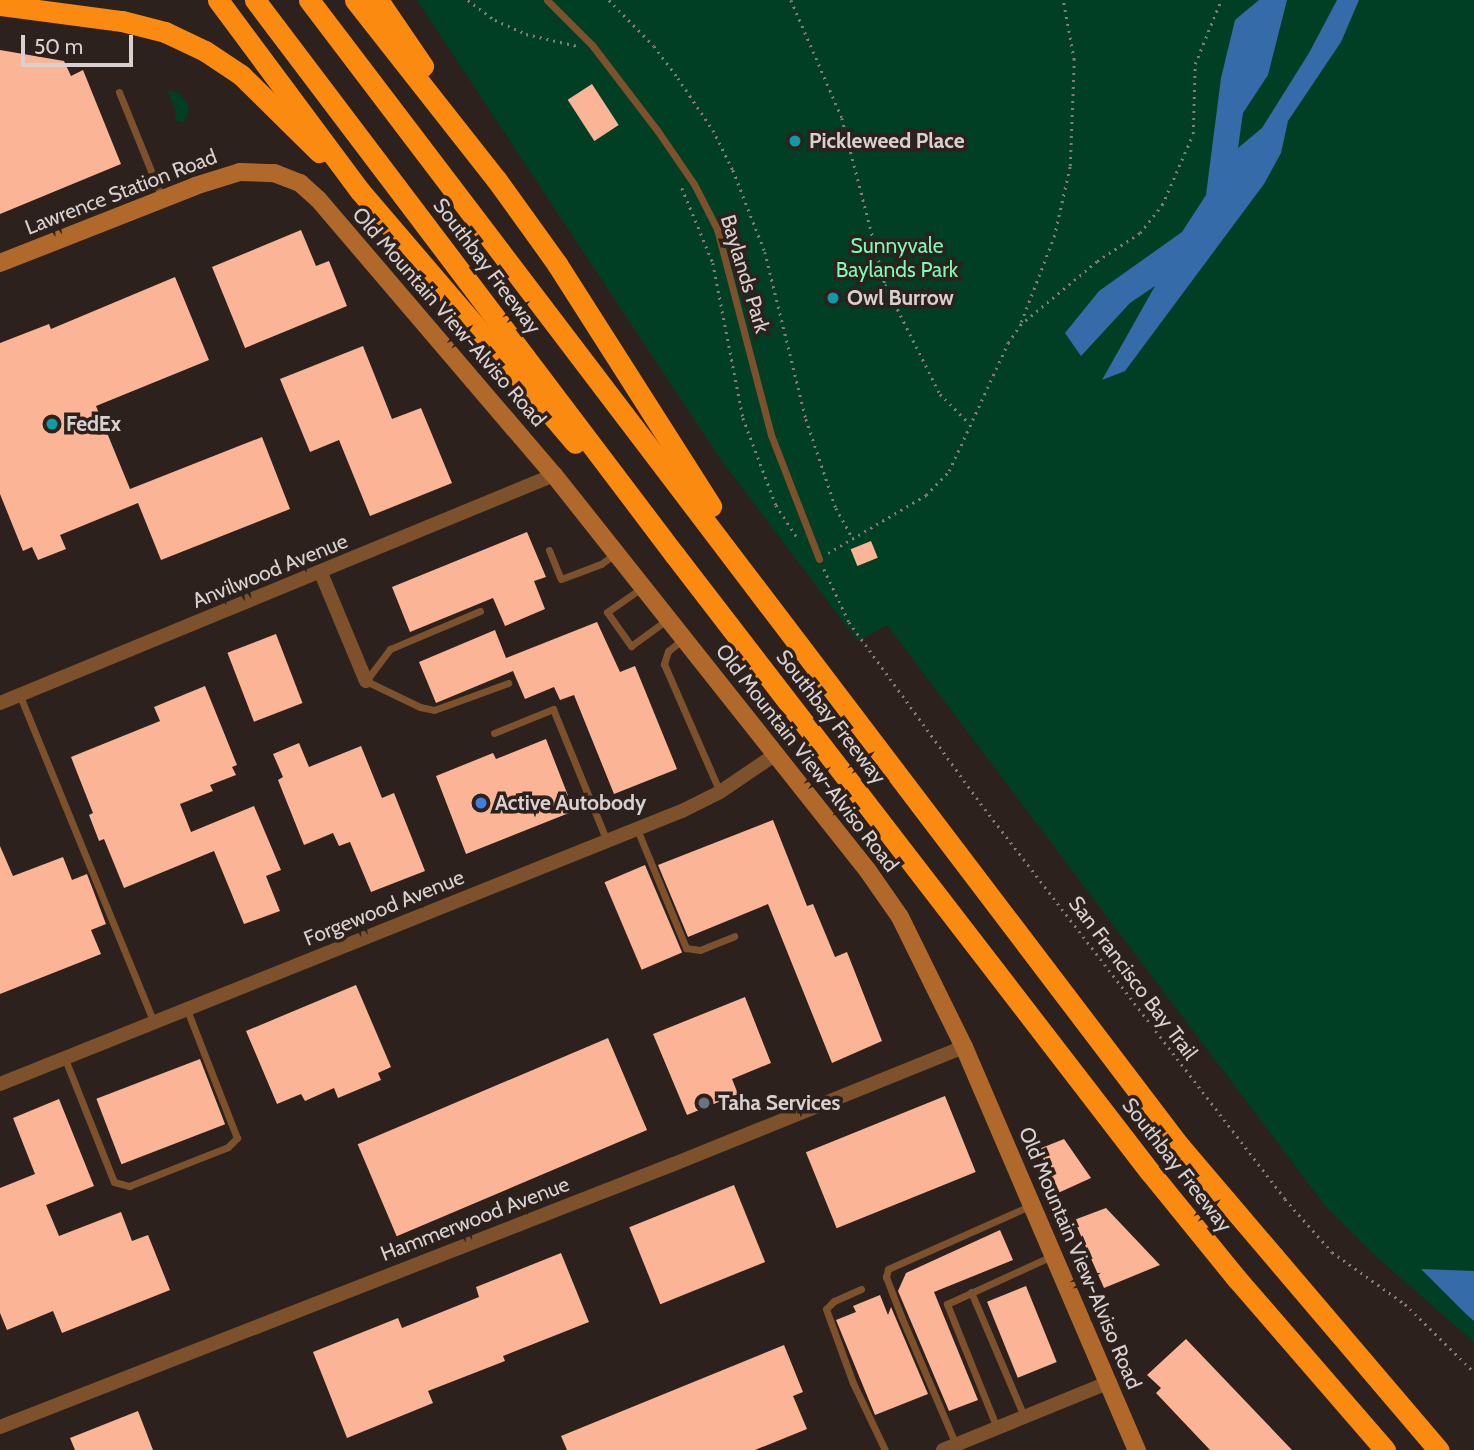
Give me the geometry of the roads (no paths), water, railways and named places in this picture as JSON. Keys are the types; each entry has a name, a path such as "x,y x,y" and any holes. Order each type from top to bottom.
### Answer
{"highway":[{"path":"218,0 360,191 548,413 674,554"},
{"name":"Southbay Freeway","path":"255,0 674,554 1150,1172 1237,1279 1385,1450"},
{"name":"Southbay Freeway","path":"309,0 1178,1144 1438,1450"},
{"path":"355,0 496,179"},
{"path":"379,0 496,179 590,313 802,646"},
{"path":"0,5 122,21 165,32 205,51 241,75 360,191"}],"street":[{"name":"Lawrence Station Road","path":"0,263 162,199 240,172 266,172 300,183"},
{"name":"Old Mountain View-Alviso Road","path":"300,183 318,199 554,475 868,871 900,917 964,1047 1137,1450"},
{"name":"Anvilwood Avenue","path":"0,703 554,475"},
{"path":"321,573 366,681"},
{"name":"Forgewood Avenue","path":"0,1084 607,842 720,792 776,754"},
{"name":"Hammerwood Avenue","path":"0,1427 663,1168 964,1047"},
{"path":"949,1447 1110,1382"}],"lane":[{"name":"Baylands Park","path":"547,0 592,46 657,130 694,184 716,229 771,435 819,559"},
{"path":"119,92 162,199"},
{"path":"549,550 561,579 601,564 616,553"},
{"path":"643,587 607,612 631,646 668,619"},
{"path":"480,611 390,649 366,681 420,708 433,710 508,683"},
{"path":"684,638 668,650 664,664 720,792"},
{"path":"20,696 155,1023"},
{"path":"494,733 554,709 607,842"},
{"path":"637,829 686,948 700,950 734,936"},
{"path":"65,1058 114,1182 129,1186 228,1147 237,1138 187,1010"},
{"path":"949,1447 886,1277 888,1269 1033,1204"},
{"path":"997,1428 947,1304 1055,1255"},
{"path":"861,1289 834,1301 826,1309 853,1383 885,1450"},
{"path":"971,1292 1025,1417"}],"water":[{"path":"1259,0 1287,0 1268,75 1243,113 1238,148 1262,128 1309,53 1337,0 1359,0 1341,42 1288,121 1281,153 1264,184 1125,371 1102,380 1155,286 1130,303 1081,356 1065,333 1099,291 1182,232 1206,195 1221,78 1235,20"},
{"path":"1421,1269 1474,1271 1474,1321 1467,1315"}],"place":[{"name":"Pickleweed Place","path":"795,141"},
{"name":"Owl Burrow","path":"833,298"},
{"name":"FedEx","path":"52,424"},
{"name":"Active Autobody","path":"481,803"},
{"name":"Taha Services","path":"704,1103"}],"park label":[{"name":"Sunnyvale Baylands Park","path":"897,258"}]}
